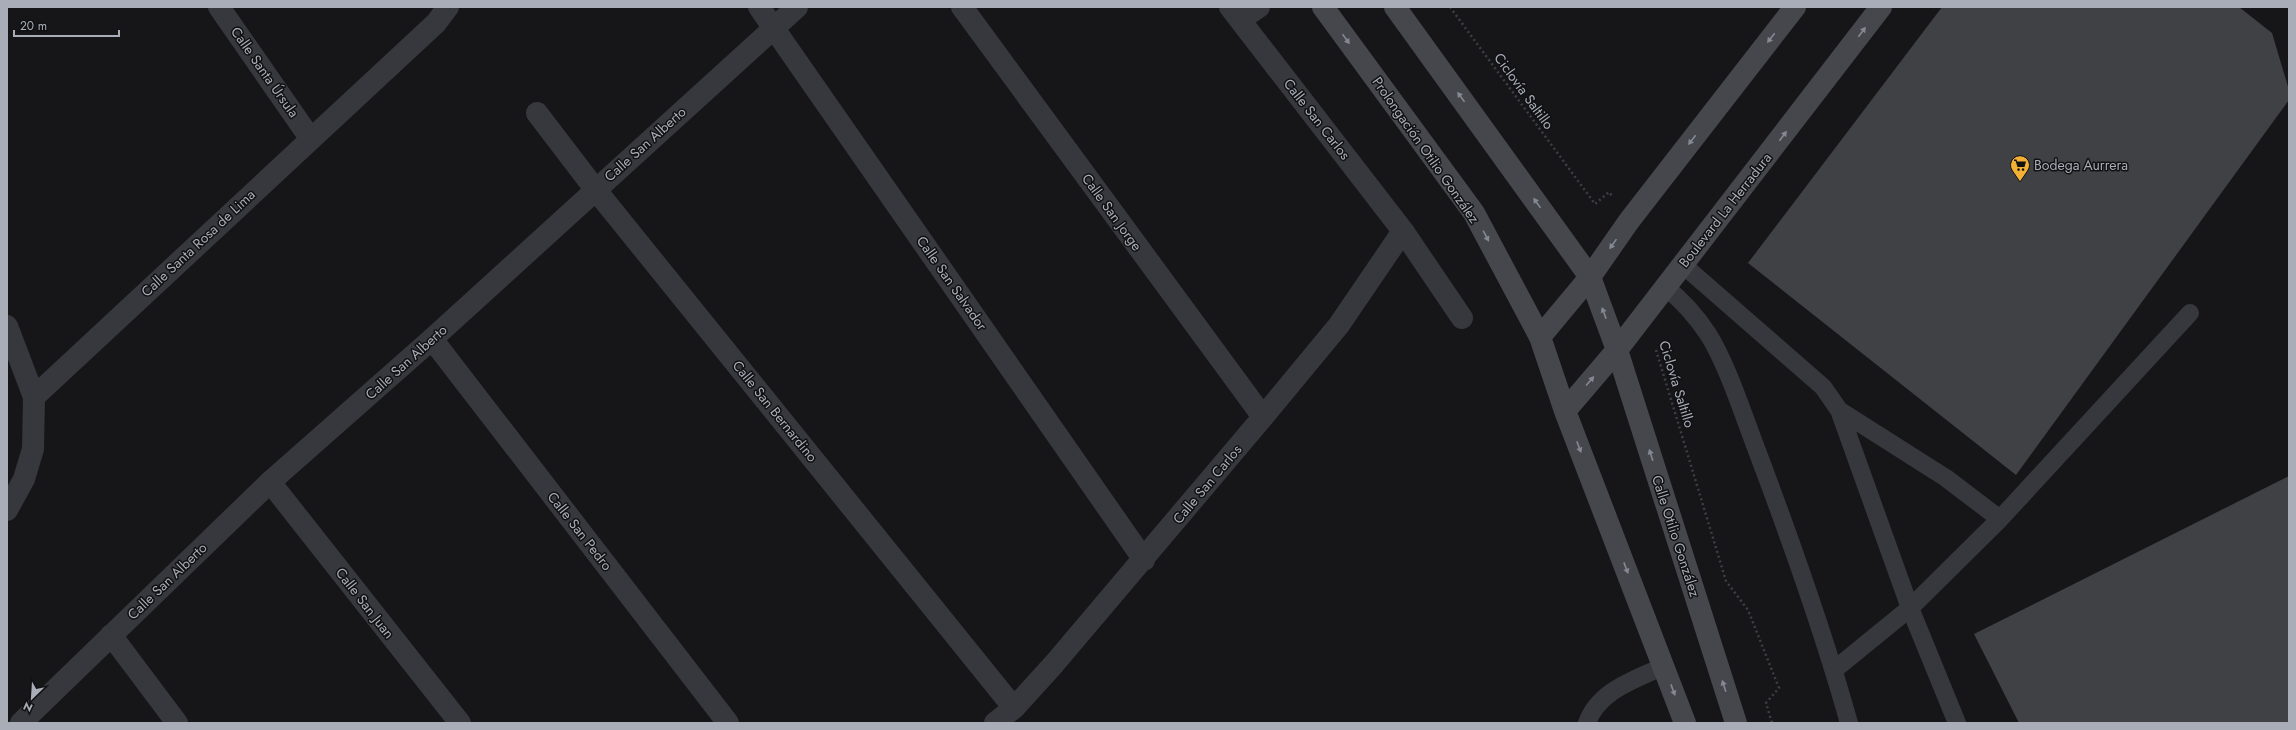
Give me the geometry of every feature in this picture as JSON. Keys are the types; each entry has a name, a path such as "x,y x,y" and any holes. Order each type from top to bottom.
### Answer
{"main road":[{"name":"Prolongación Otilio González","path":"1323,7 1474,213 1540,337 1565,411"},
{"path":"1396,7 1590,277 1617,350"},
{"path":"1540,337 1590,277 1629,221 1795,7"},
{"name":"Boulevard La Herradura","path":"1565,411 1617,350 1881,7"},
{"name":"Calle Otilio González","path":"1617,350 1736,723"},
{"path":"1565,411 1685,723"}],"street":[{"name":"Calle Santa Úrsula","path":"219,7 310,138"},
{"name":"Calle Santa Rosa de Lima","path":"34,397 310,138 436,23 448,7"},
{"name":"Calle San Salvador","path":"759,7 1144,560"},
{"name":"Calle San Alberto","path":"21,723 270,482 432,339 595,189 797,7"},
{"name":"Calle San Jorge","path":"962,7 1263,417"},
{"path":"1235,14 1259,7"},
{"name":"Calle San Carlos","path":"1235,14 1403,231 1462,318"},
{"name":"Calle San Bernardino","path":"537,113 595,189 1014,708"},
{"name":"Calle San Carlos","path":"995,723 1014,708 1144,560 1340,325 1403,231"},
{"path":"7,326 34,397 33,450 24,479 7,510"},
{"name":"Calle San Pedro","path":"432,339 728,723"},
{"name":"Calle San Juan","path":"270,482 460,723"},
{"path":"111,636 177,723"}],"lane":[{"path":"1682,264 1823,387 1839,410 1910,608 1956,723"},
{"path":"1665,287 1678,297 1694,314 1709,335 1720,360 1769,483 1834,670 1849,723"},
{"path":"1834,670 1910,608 2000,519 2190,313"},
{"path":"1839,410 1946,478 2000,519"},
{"path":"1587,723 1591,711 1609,693 1664,666"}],"path":[{"name":"Ciclovía Saltillo","path":"1450,7 1595,204 1609,192 1629,221"},
{"name":"Ciclovía Saltillo","path":"1654,343 1726,581 1748,610 1779,688 1766,703 1772,723"}],"building":[{"name":"Bodega Aurrera","path":"1942,7 2239,7 2272,33 2289,90 2289,100 2016,475 1748,263"},
{"path":"2289,476 2289,723 2019,723 1974,634"}],"place":[{"name":"Bodega Aurrera","path":"2020,182"}]}
